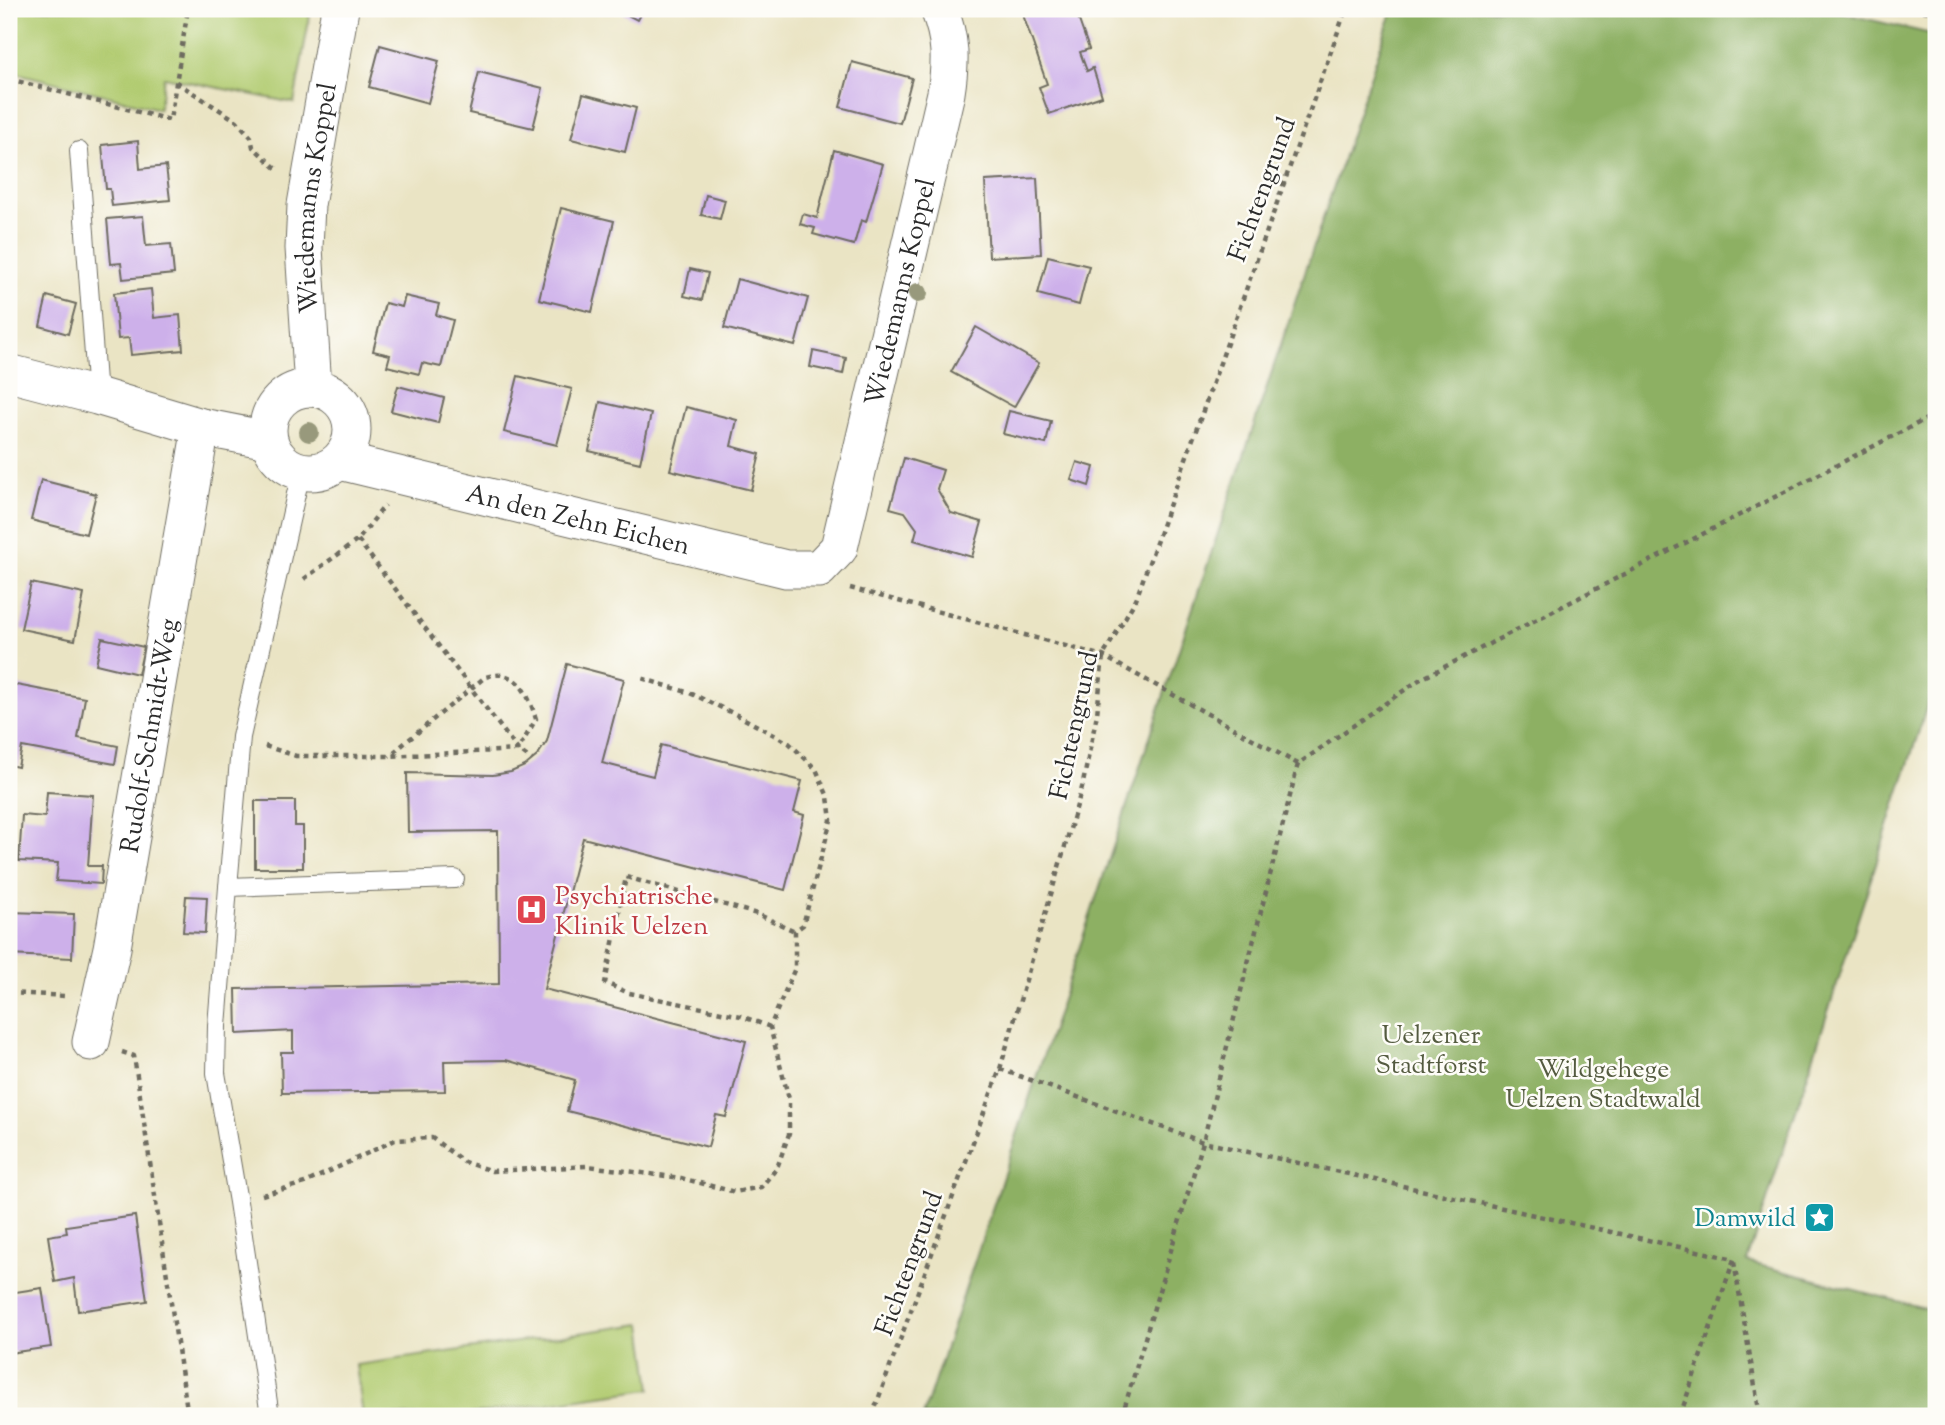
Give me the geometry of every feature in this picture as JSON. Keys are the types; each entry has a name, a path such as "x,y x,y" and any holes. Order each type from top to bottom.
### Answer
{"street":[{"name":"Wiedemanns Koppel","path":"313,388 304,248 308,194 340,9"},
{"name":"Wiedemanns Koppel","path":"819,569 839,548 946,93 951,61 946,27 939,9"},
{"path":"9,373 201,427 268,440"},
{"path":"300,388 313,388 327,392 341,401 352,420 351,442 340,461 320,472 301,472 279,460 268,440 269,418 281,399 300,388"},
{"name":"Rudolf-Schmidt-Weg","path":"91,1042 112,948 201,427"},
{"name":"An den Zehn Eichen","path":"340,461 786,569 819,569"}],"lane":[{"path":"79,151 97,396"},
{"path":"270,1416 216,1073 217,1026 241,737 301,472"},
{"path":"228,887 455,879"}],"path":[{"path":"9,79 170,120 188,9"},
{"name":"Fichtengrund","path":"872,1416 1000,1069 1082,788 1097,714 1103,656 1136,599 1346,9"},
{"path":"1913,9 1936,13"},
{"path":"176,82 237,121 251,136 253,147 308,194"},
{"path":"1122,1416 1203,1142 1298,764 1419,680 1936,414"},
{"path":"272,602 358,540 407,477"},
{"path":"358,540 518,750 532,760"},
{"path":"819,569 843,586 1103,656 1298,764"},
{"path":"389,756 485,677 504,675 520,685 531,702 536,719 518,750"},
{"path":"642,678 690,693 737,715 789,743 816,769 828,797 831,820 803,925 795,931"},
{"path":"241,737 296,756 389,756 518,750"},
{"path":"770,1027 741,1016 629,993 605,983 626,877 744,910 795,931"},
{"path":"238,1202 305,1183 394,1140 432,1138 464,1162 492,1171 588,1166 681,1178 735,1192 761,1187 777,1168 789,1135 789,1099 770,1027 795,968 795,931"},
{"path":"9,992 68,996"},
{"path":"91,1042 134,1056 188,1416"},
{"path":"1000,1069 1203,1142 1734,1259"},
{"path":"1680,1416 1734,1259"},
{"path":"1734,1259 1760,1416"}],"green space":[{"path":"9,9 311,9 294,103 164,77 159,109 9,71"},
{"name":"Uelzener Stadtforst","path":"1393,9 1824,9 1936,35 1936,678 1747,1262 1936,1311 1936,1416 923,1416"},
{"path":"642,1324 651,1389 458,1416 363,1416 356,1365"}],"building":[{"path":"616,9 643,9 637,20"},
{"path":"1021,9 1075,9 1089,49 1080,52 1087,71 1093,68 1102,96 1049,114 1039,87 1047,84"},
{"path":"380,45 439,61 428,103 369,87"},
{"path":"852,62 912,78 900,123 840,107"},
{"path":"479,72 543,88 533,128 469,113"},
{"path":"583,94 636,108 625,152 571,139"},
{"path":"138,141 140,169 166,166 170,200 112,206 110,189 106,189 102,145"},
{"path":"834,150 883,164 866,222 861,220 854,245 813,234 815,228 800,224 803,214 817,218"},
{"path":"1037,178 1041,254 989,257 985,181"},
{"path":"706,195 725,200 720,219 701,215"},
{"path":"561,208 614,221 592,312 539,299"},
{"path":"143,216 146,246 171,244 174,274 123,279 121,263 111,264 107,219"},
{"path":"1048,256 1089,266 1079,305 1038,294"},
{"path":"690,269 708,273 702,300 684,296"},
{"path":"737,279 808,298 795,346 724,328"},
{"path":"151,289 154,318 180,315 183,350 131,355 129,338 118,339 114,293"},
{"path":"47,296 76,304 68,334 40,326"},
{"path":"405,296 439,304 436,315 453,320 441,367 422,363 419,374 387,366 390,355 373,351 385,303 402,307"},
{"path":"976,327 1039,363 1014,407 951,372"},
{"path":"813,351 846,358 843,374 810,367"},
{"path":"518,376 572,389 557,445 504,432"},
{"path":"398,386 444,398 438,423 391,411"},
{"path":"600,402 651,414 640,463 589,451"},
{"path":"686,407 737,420 731,446 760,454 751,490 670,470"},
{"path":"1009,411 1051,421 1046,444 1003,434"},
{"path":"904,458 943,470 937,489 951,513 982,522 972,557 914,540 917,529 905,512 890,508"},
{"path":"1077,462 1094,467 1089,486 1071,480"},
{"path":"41,480 96,494 86,534 31,520"},
{"path":"31,583 84,594 75,640 21,629"},
{"path":"102,638 144,647 138,674 96,664"},
{"name":"Psychiatrische Klinik Uelzen","path":"567,664 624,679 602,763 653,776 661,745 802,781 794,812 804,815 785,890 583,838 544,989 746,1041 726,1117 716,1115 708,1147 567,1111 575,1080 506,1060 444,1061 445,1091 282,1093 281,1052 293,1052 293,1031 237,1034 236,989 499,984 498,831 408,832 407,773 493,775 525,766 537,756 547,741"},
{"path":"11,684 85,698 78,738 118,746 115,764 22,747 18,767 9,765"},
{"path":"47,792 93,795 88,866 102,866 101,884 56,881 58,863 19,861 22,815 45,817"},
{"path":"255,801 295,801 295,826 303,826 303,868 255,868"},
{"path":"186,896 207,897 205,933 183,932"},
{"path":"9,912 74,914 72,958 9,955"},
{"path":"135,1216 147,1301 78,1311 74,1278 55,1282 48,1236 67,1233 66,1226"},
{"path":"42,1288 51,1347 9,1353 9,1293"}],"place":[{"name":"Psychiatrische Klinik Uelzen","path":"532,910"},
{"name":"Damwild","path":"1819,1217"}],"park label":[{"name":"Wildgehege Uelzen Stadtwald","path":"1603,1083"}]}
